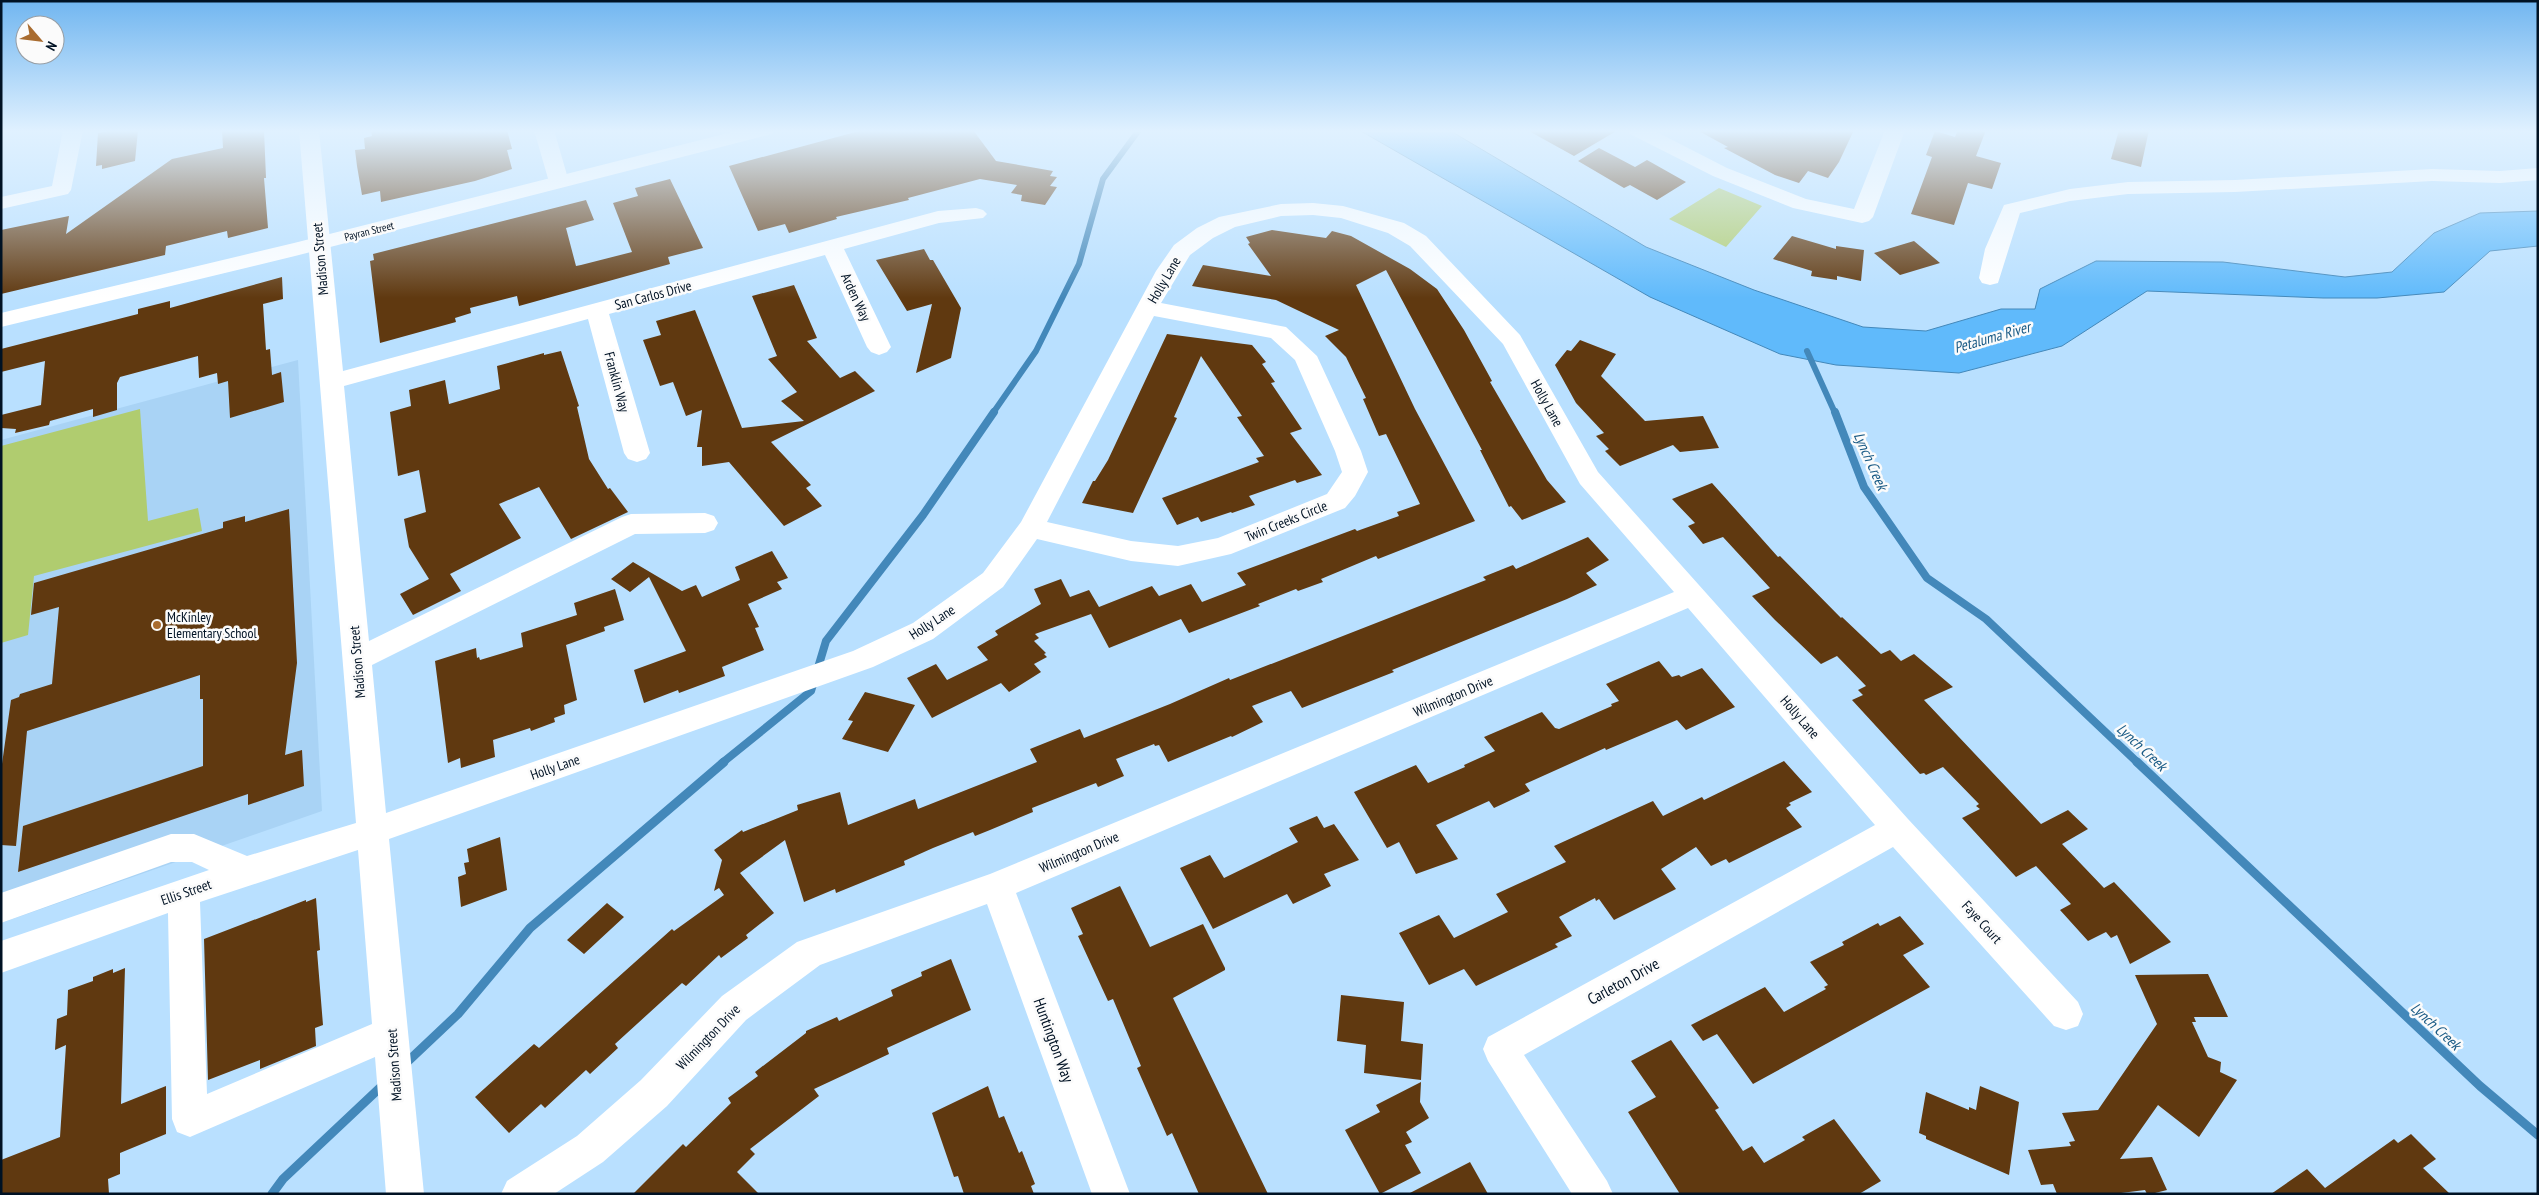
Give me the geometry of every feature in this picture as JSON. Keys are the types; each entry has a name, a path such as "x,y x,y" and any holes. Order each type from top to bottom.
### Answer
{"street":[{"path":"1,203 61,190 62,186"},
{"name":"Madison Street","path":"314,186 405,1194"},
{"name":"Payran Street","path":"1,320 319,243 544,186"},
{"path":"1754,186 1800,204 1862,217 1874,186"},
{"path":"1990,278 1996,249 2011,209 2070,195 2128,188 2240,186"},
{"name":"Holly Lane","path":"372,832 863,658 923,631 993,580 1031,528 1167,271 1182,250 1205,233 1227,222 1281,210 1313,209 1371,219 1396,228 1418,241 1512,340 1589,478 1897,829"},
{"name":"San Carlos Drive","path":"331,382 938,217 976,214"},
{"name":"Arden Way","path":"832,246 879,347"},
{"name":"Twin Creeks Circle","path":"1031,528 1132,551 1178,556 1195,554 1222,547 1336,501 1355,472 1348,451 1305,356 1291,342 1278,332 1148,308"},
{"name":"Franklin Way","path":"597,310 637,453"},
{"path":"356,660 631,524 705,523"},
{"name":"Wilmington Drive","path":"520,1194 590,1149 654,1093 734,1008 809,953 997,886 1693,595"},
{"name":"Faye Court","path":"1897,829 2066,1014"},
{"name":"Carleton Drive","path":"1594,1194 1500,1049 1897,829"},
{"name":"Ellis Street","path":"1,957 246,871 372,832"},
{"path":"1,908 171,848 194,848 246,871"},
{"name":"Huntington Way","path":"997,886 1111,1194"},
{"path":"184,893 190,1119 392,1040"}],"shaded area":[{"name":"McKinley Elementary School","path":"298,360 322,811 1,923 1,440"}],"green space":[{"path":"1719,188 1762,206 1726,247 1669,219"},
{"path":"140,409 148,521 198,508 202,531 34,576 28,635 1,643 1,446"}],"water":[{"name":"Petaluma River","path":"1456,186 1543,186 1646,247 1754,290 1863,327 1926,331 2001,309 2035,309 2040,289 2096,261 2223,262 2345,277 2392,272 2434,233 2480,213 2538,211 2538,246 2490,251 2444,292 2377,298 2323,298 2147,291 2062,346 1959,373 1836,365 1780,354 1650,297"}],"building":[{"path":"134,186 265,186 268,228 228,238 227,231 166,246 165,255 1,294 1,230 69,216 66,234"},
{"path":"360,186 454,186 381,202 380,191 362,195"},
{"path":"644,186 673,186 703,248 668,257 670,264 519,306 517,296 470,308 471,313 455,318 456,322 380,343 370,261 374,260 373,254 586,200 594,220 566,228 576,266 581,265 632,252 613,203 638,196 635,188"},
{"path":"738,186 954,186 908,198 909,200 836,217 837,219 789,233 785,224 758,231"},
{"path":"1016,186 1057,187 1045,205 1021,201 1022,195 1011,193"},
{"path":"1631,186 1680,186 1657,200"},
{"path":"1921,186 1967,186 1954,225 1911,214"},
{"path":"1979,186 1993,186 1992,189"},
{"path":"1272,230 1326,238 1332,231 1351,236 1410,269 1437,289 1464,330 1492,381 1490,382 1547,480 1566,502 1522,520 1511,506 1509,507 1480,450 1482,450 1386,270 1356,285 1415,409 1475,521 1378,559 1376,556 1321,579 1323,582 1298,591 1296,589 1258,604 1260,606 1189,633 1181,619 1109,648 1091,614 1035,634 1039,638 1034,641 1046,653 1044,654 1047,657 1034,664 1041,672 1009,692 1001,683 932,718 907,678 936,664 947,680 988,660 977,647 998,635 995,631 1041,604 1034,589 1061,579 1070,597 1089,590 1099,607 1152,586 1159,596 1191,584 1202,602 1246,585 1237,573 1355,529 1357,531 1399,516 1397,512 1420,504 1386,434 1379,436 1363,399 1366,398 1346,357 1325,336 1339,330 1276,300 1192,286 1203,265 1271,276 1248,244 1250,243 1246,237"},
{"path":"1792,236 1836,249 1836,246 1864,250 1861,281 1837,276 1837,280 1811,276 1812,271 1773,259"},
{"path":"1914,241 1940,263 1900,275 1874,253"},
{"path":"924,249 930,260 933,260 961,308 951,358 916,373 932,304 907,311 876,260"},
{"path":"282,277 283,299 263,304 266,350 270,349 272,375 281,372 284,402 230,418 228,381 218,384 217,373 199,378 198,356 120,377 117,383 117,410 93,417 93,409 50,421 49,425 15,433 16,429 1,428 1,415 41,405 45,361 1,372 1,349 138,314 138,309 170,301 170,308"},
{"path":"794,285 817,338 807,341 840,378 855,371 875,391 771,442 811,485 806,488 822,506 784,526 729,462 702,466 702,447 697,447 702,410 686,416 673,382 660,386 643,340 661,335 656,321 695,310 742,428 804,421 781,401 797,392 768,359 777,356 752,296"},
{"path":"1167,334 1252,345 1266,362 1262,364 1275,382 1271,383 1302,429 1290,433 1322,475 1297,483 1295,480 1249,496 1255,505 1232,513 1201,522 1198,517 1177,525 1162,498 1259,462 1256,458 1264,456 1237,417 1242,416 1201,356 1174,417 1177,418 1133,513 1082,503 1093,481 1095,481 1108,460"},
{"path":"1580,340 1616,354 1601,376 1645,421 1703,416 1719,448 1680,452 1673,445 1620,466 1605,451 1609,449 1596,436 1604,433 1576,403 1555,365 1567,350 1571,351"},
{"path":"561,351 579,406 577,407 589,459 608,489 610,488 628,512 571,539 539,487 499,504 521,538 450,574 461,591 413,615 400,594 429,579 409,547 404,519 426,512 419,470 398,476 390,412 411,406 409,390 445,380 449,404 500,389 497,366 544,353 544,355"},
{"path":"1712,483 1778,557 1780,556 1841,618 1881,654 1890,650 1901,661 1914,654 1953,687 1924,700 2041,824 2068,810 2088,829 2062,844 2104,888 2114,882 2171,942 2130,964 2117,935 2111,938 2106,932 2088,941 2060,910 2071,904 2036,866 2016,877 1962,818 1980,809 1976,806 1979,804 1943,767 1926,775 1924,773 1920,774 1852,700 1863,695 1858,690 1866,686 1837,656 1821,664 1775,620 1752,596 1770,588 1723,537 1703,544 1688,526 1695,523 1672,499"},
{"path":"289,509 297,663 285,755 302,750 304,786 248,805 248,794 18,872 23,826 203,766 203,699 200,699 200,675 27,731 16,846 1,845 1,771 11,700 19,697 20,694 52,684 59,607 31,615 34,583 223,528 223,522 245,516 245,522"},
{"path":"1588,537 1609,560 1586,573 1597,585 1392,670 1394,672 1302,708 1291,691 1252,706 1263,722 1232,737 1168,762 1159,745 1155,746 1154,744 1116,759 1124,776 1098,787 1096,783 1032,808 1033,812 975,836 973,832 933,848 904,861 905,865 836,893 835,889 804,902 785,840 740,873 774,913 746,935 748,938 721,958 719,955 686,986 682,983 615,1044 618,1048 590,1074 586,1070 545,1108 541,1104 509,1133 475,1097 534,1044 539,1048 672,929 674,931 724,895 719,888 714,891 722,860 714,850 742,830 743,832 798,810 797,805 840,792 848,825 915,799 918,809 1037,762 1030,749 1080,729 1084,738 1229,678 1230,680 1486,580 1483,577 1513,565 1516,569"},
{"path":"772,551 788,578 777,582 782,589 748,604 759,627 755,628 764,650 722,667 725,676 679,693 678,690 644,703 634,670 686,651 649,577 630,592 611,579 633,562 682,591 696,585 702,597 740,580 735,567"},
{"path":"615,589 624,620 604,627 605,631 566,645 577,700 564,705 565,714 554,718 555,722 531,731 530,728 493,740 495,757 461,768 460,758 448,763 435,661 476,648 477,658 479,657 480,660 523,647 521,633 577,615 574,603"},
{"path":"1659,661 1672,677 1679,675 1681,677 1702,668 1735,707 1686,730 1677,720 1606,750 1605,748 1525,784 1530,791 1494,808 1489,801 1436,825 1458,859 1416,874 1399,842 1387,848 1354,792 1416,765 1428,783 1465,767 1464,765 1495,751 1484,737 1542,712 1555,728 1559,729 1612,706 1611,704 1619,701 1606,684"},
{"path":"865,692 915,705 888,752 842,739 853,721 848,720"},
{"path":"1784,761 1812,792 1789,803 1791,805 1786,808 1802,827 1729,863 1726,859 1711,866 1696,847 1661,869 1676,889 1614,920 1599,899 1596,901 1595,898 1559,917 1572,936 1555,944 1558,947 1476,986 1464,969 1429,985 1399,933 1439,915 1454,938 1508,912 1496,894 1566,862 1554,846 1653,801 1663,816 1702,797 1704,800"},
{"path":"1317,816 1324,828 1334,824 1359,860 1324,874 1331,886 1293,904 1287,894 1213,929 1180,868 1210,855 1224,878 1298,842 1289,828"},
{"path":"500,837 507,890 461,907 458,877 466,874 464,863 469,862 467,849"},
{"path":"1120,886 1150,947 1203,924 1225,968 1225,970 1173,998 1268,1194 1199,1194 1172,1133 1167,1136 1137,1068 1141,1066 1113,999 1108,1001 1078,936 1083,934 1071,908"},
{"path":"316,898 320,950 317,951 323,1025 315,1028 316,1046 260,1069 260,1060 208,1080 204,939 306,900 306,902"},
{"path":"607,903 624,917 584,954 567,940"},
{"path":"1900,916 1924,944 1903,955 1930,987 1753,1084 1717,1034 1703,1041 1691,1025 1765,987 1784,1012 1826,989 1824,987 1828,985 1810,962 1844,945 1842,942 1878,923 1880,926"},
{"path":"951,959 971,1010 887,1048 889,1054 814,1089 819,1096 750,1149 755,1154 737,1172 759,1194 633,1194 683,1144 686,1147 731,1103 728,1098 758,1076 755,1072 806,1033 806,1031 837,1017 839,1021 893,996 891,990 922,976 921,972"},
{"path":"125,968 121,1104 166,1086 166,1134 120,1153 120,1174 108,1179 109,1194 1,1194 1,1160 60,1137 66,1045 55,1050 57,1019 67,1015 68,990 93,981 93,977 113,969 113,973"},
{"path":"2208,974 2228,1017 2194,1017 2196,1022 2192,1022 2208,1057 2221,1062 2220,1072 2237,1080 2199,1137 2158,1105 2120,1159 2152,1157 2167,1190 2151,1194 2147,1194 2145,1190 2113,1194 2057,1194 2053,1184 2041,1185 2028,1150 2071,1146 2069,1142 2075,1141 2062,1113 2098,1110 2157,1024 2135,975"},
{"path":"1341,995 1404,1002 1401,1041 1423,1044 1421,1080 1364,1073 1366,1045 1337,1041"},
{"path":"1671,1040 1719,1108 1715,1110 1743,1151 1752,1146 1764,1163 1805,1140 1802,1137 1834,1119 1881,1181 1859,1194 1680,1194 1628,1112 1656,1097 1631,1061"},
{"path":"1421,1082 1420,1102 1429,1118 1406,1132 1412,1142 1405,1145 1421,1173 1380,1194 1345,1130 1380,1112 1376,1105"},
{"path":"988,1086 999,1118 1004,1116 1019,1153 1022,1151 1035,1184 1031,1186 1034,1194 964,1194 958,1176 954,1177 932,1113"},
{"path":"1980,1086 2019,1102 2009,1175 1926,1139 1926,1136 1919,1133 1926,1092 1969,1110 1969,1107 1976,1110"},
{"path":"2411,1134 2436,1159 2423,1168 2450,1194 2271,1194 2307,1169 2325,1188 2394,1139 2398,1143"},
{"path":"1470,1162 1488,1194 1408,1194"}],"waterway":[{"path":"993,413 1036,351 1079,264 1101,186"},
{"name":"Lynch Creek","path":"1807,351 1835,413"},
{"path":"722,763 811,691 826,641 923,515 994,412"},
{"name":"Lynch Creek","path":"1835,412 1864,487 1927,578 1986,619 2138,763"},
{"path":"404,1065 458,1014 530,928 724,762"},
{"name":"Lynch Creek","path":"2137,762 2480,1086 2538,1135"},
{"path":"272,1194 283,1179 385,1083"}],"place":[{"name":"McKinley Elementary School","path":"157,625"}]}
